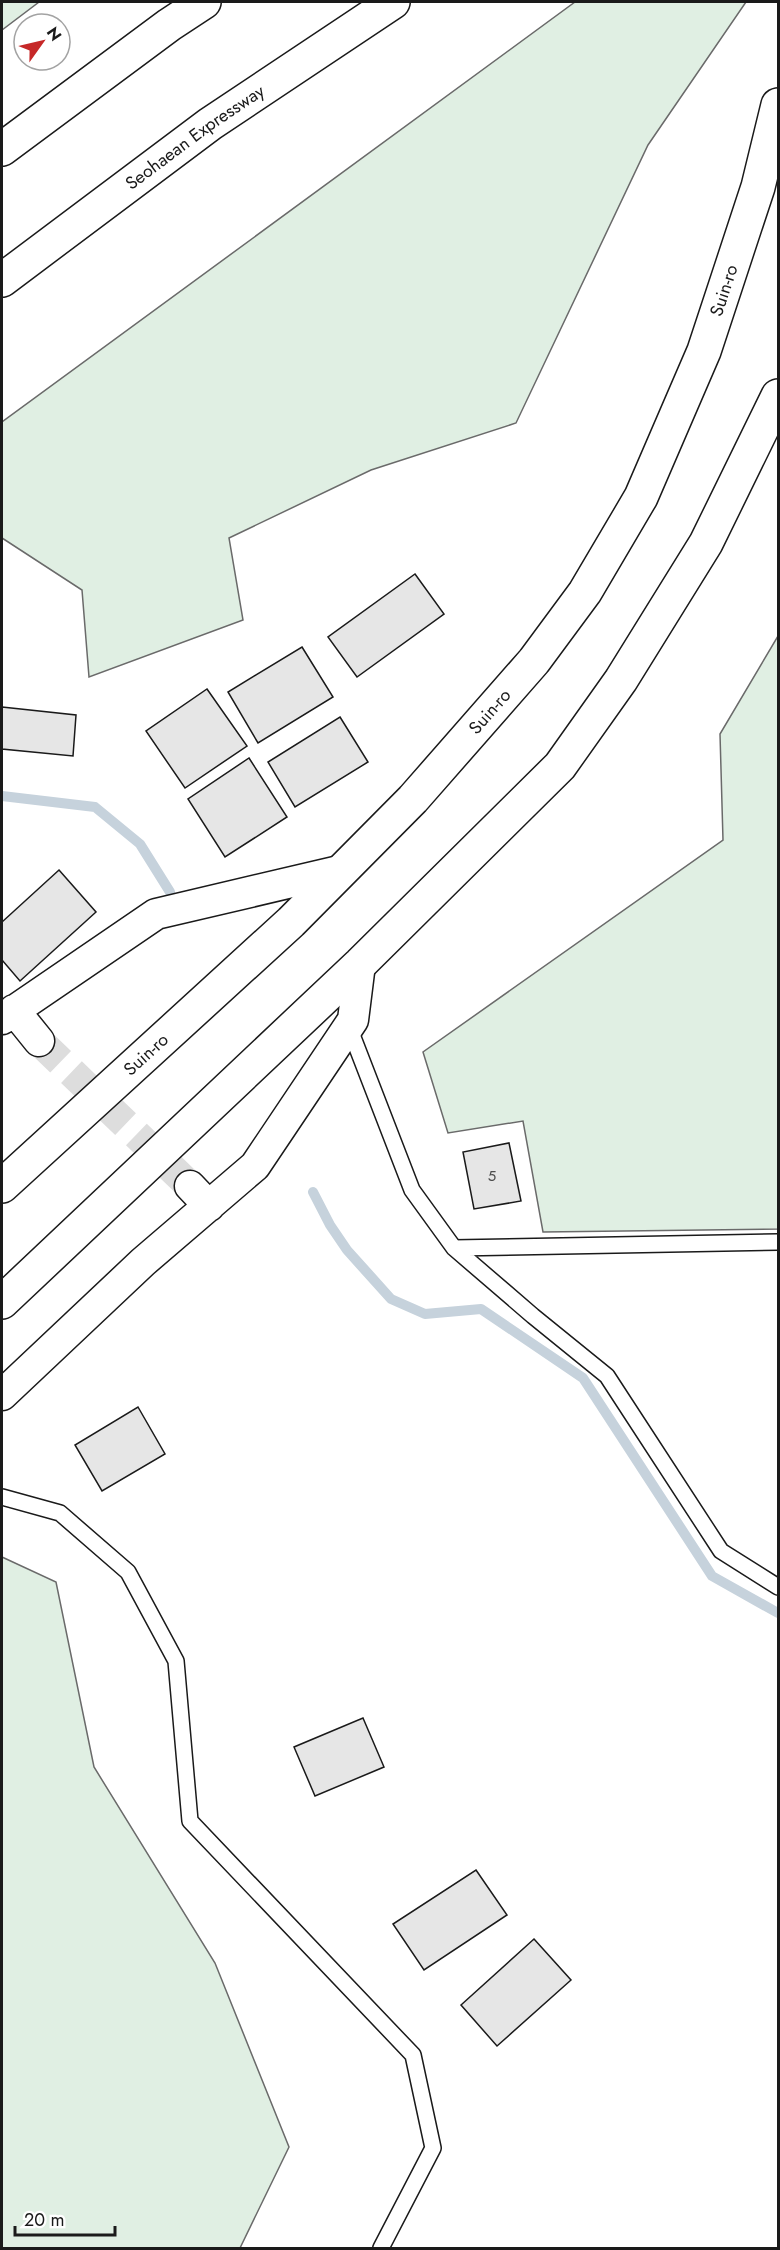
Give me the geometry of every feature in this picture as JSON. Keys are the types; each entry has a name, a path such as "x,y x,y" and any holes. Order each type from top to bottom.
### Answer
{"main road":[{"path":"2,149 169,25 204,2"},
{"name":"Seohaean Expressway","path":"2,280 210,124 393,2"},
{"name":"Suin-ro","path":"2,1186 291,922 413,799 534,661 585,592 635,506 704,351 758,187 778,105"},
{"path":"2,1302 360,964 560,766 621,680 706,543 778,396"}],"street":[{"path":"39,1041 8,1015 156,914 343,870"},
{"path":"2,1395 143,1262 199,1196 255,1166 353,1020 360,964"}],"lane":[{"path":"349,1027 412,1190 454,1248 607,1376 721,1551 778,1587"},
{"path":"454,1248 778,1242"},
{"path":"2,1497 60,1513 128,1572 176,1661 190,1821 413,2055 432,2148 381,2248"}],"green space":[{"path":"2,2 39,2 26,12 12,12 12,22 2,30"},
{"path":"575,2 746,2 648,145 516,423 371,470 229,538 243,620 89,677 82,590 2,538 2,422"},
{"path":"778,636 778,1229 543,1232 523,1121 448,1133 423,1052 723,840 720,734"},
{"path":"2,1557 56,1582 94,1767 215,1963 289,2147 240,2248 2,2248"}],"building":[{"path":"415,574 444,614 357,677 328,637"},
{"path":"302,647 333,697 258,743 228,692"},
{"path":"207,689 247,746 185,788 146,731"},
{"path":"2,707 76,715 73,756 2,749"},
{"path":"340,717 368,762 295,807 268,762"},
{"path":"249,758 287,817 225,857 188,799"},
{"path":"59,870 96,912 20,981 2,960 2,922"},
{"path":"509,1143 521,1201 474,1209 463,1152"},
{"path":"138,1407 165,1454 102,1491 75,1445"},
{"path":"363,1718 384,1767 315,1796 294,1747"},
{"path":"476,1870 507,1915 424,1970 393,1924"},
{"path":"534,1939 571,1980 497,2046 461,2005"}],"waterway":[{"path":"2,796 95,807 140,844 170,892"},
{"path":"313,1192 330,1225 347,1250 391,1299 425,1314 481,1309 583,1378 712,1576 778,1613"}],"tunnel":[{"path":"39,1041 190,1186"}]}
